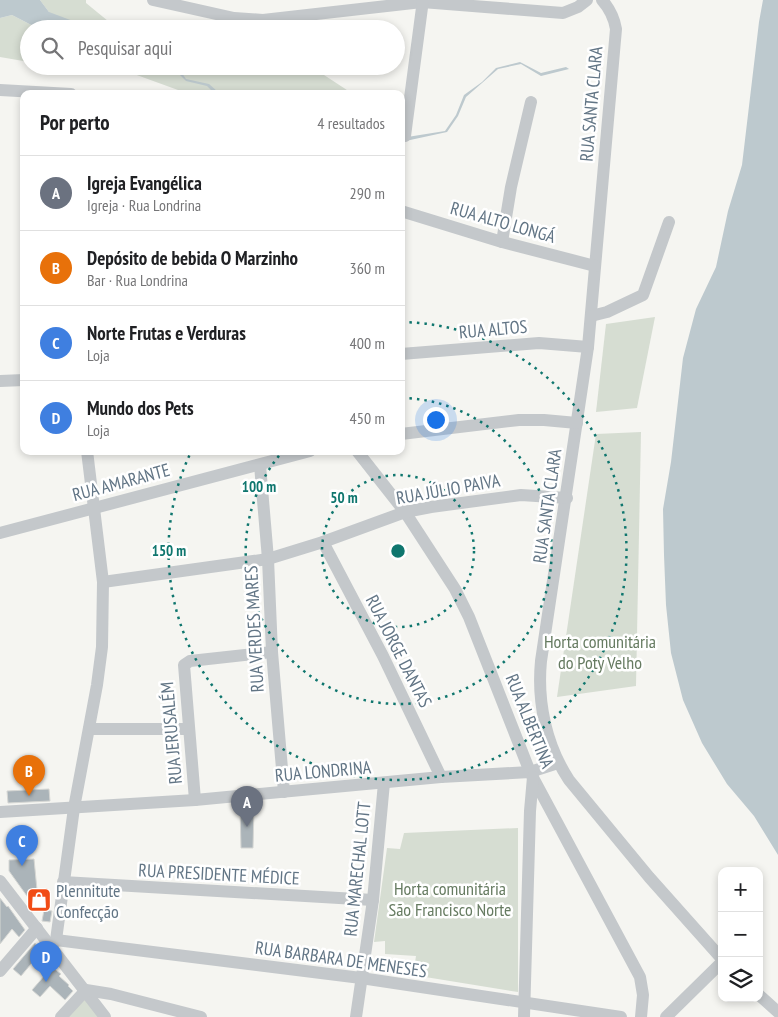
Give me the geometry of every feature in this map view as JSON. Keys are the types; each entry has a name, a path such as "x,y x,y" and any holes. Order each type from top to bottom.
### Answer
{"street":[{"path":"153,0 195,5 234,18 263,20 423,1 563,13 578,7 587,0"},
{"name":"RUA SANTA CLARA","path":"602,0 610,9 616,29 588,347 540,678 540,693 546,724 558,763 581,795 719,957"},
{"path":"405,136 423,1"},
{"path":"0,90 20,91"},
{"path":"502,242 511,187 531,102"},
{"name":"RUA ALTO LONGÁ","path":"405,212 502,242 595,266"},
{"path":"590,316 607,312 643,295 669,222"},
{"name":"RUA ALTOS","path":"405,354 539,343 588,347"},
{"path":"0,380 20,380"},
{"path":"405,434 519,420 577,422"},
{"path":"54,944 74,808 102,647 103,582 88,455"},
{"name":"RUA AMARANTE","path":"0,533 296,455"},
{"name":"RUA ALBERTINA","path":"360,455 404,512 440,565 469,617 532,774 640,977 643,995 641,1017"},
{"name":"RUA VERDES MARES","path":"260,465 268,559 272,652 284,792"},
{"name":"RUA JÚLIO PAIVA","path":"103,582 268,559 323,542 404,512 522,495 567,498"},
{"name":"RUA JORGE DANTAS","path":"323,542 383,656 442,778"},
{"name":"RUA JERUSALÉM","path":"195,800 188,728 185,663 190,660 272,652"},
{"path":"89,729 188,728"},
{"name":"RUA LONDRINA","path":"0,812 195,800 442,778 532,774 558,763"},
{"path":"524,1017 532,774"},
{"name":"RUA MARECHAL LOTT","path":"356,1017 373,900 384,783"},
{"path":"0,881 37,928 54,944 105,1017"},
{"name":"RUA PRESIDENTE MÉDICE","path":"63,882 373,900"},
{"path":"0,970 37,928"},
{"name":"RUA BARBARA DE MENESES","path":"54,944 362,978 621,1017"},
{"path":"666,1017 718,965"},
{"path":"61,1017 86,990"},
{"path":"86,990 111,994 201,1017"},
{"path":"763,999 778,1012"}],"green space":[{"path":"40,0 86,0 86,3 107,20 45,20 49,12"},
{"path":"12,15 22,20 20,20 20,60 0,57 0,18"},
{"path":"137,75 324,75 347,90 178,90"},
{"path":"655,317 637,408 596,412 606,324"},
{"name":"Horta comunitária do Poty Velho","path":"641,432 636,686 557,697 596,434"},
{"name":"Horta comunitária São Francisco Norte","path":"518,828 518,992 413,975 416,956 385,954 385,941 374,942 387,848 400,849 404,833"},
{"path":"87,993 105,1017 66,1017"}],"shaded area":[{"path":"0,0 40,0 49,12 70,20 22,20 12,15 0,18"},
{"path":"763,0 778,0 778,855 754,816 727,784 702,743 683,700 671,653 666,605 663,509 671,462 683,358 696,309 716,267 728,211 742,165"},
{"path":"520,62 541,73 566,67 569,69 541,76 521,64 498,69 466,97 458,116 447,132 405,141 405,137 445,131 456,115 464,95 482,82 496,68"},
{"path":"180,75 186,79 209,84 216,90 211,90 207,86 186,81"}],"building":[{"path":"49,789 50,801 8,803 7,791"},
{"path":"254,805 253,848 241,848 240,806"},
{"path":"34,859 37,890 47,893 43,909 31,906 32,903 9,871 9,860"},
{"path":"0,898 25,930 19,937 12,929 0,944"},
{"path":"44,910 52,911 50,922 42,921"},
{"path":"35,943 41,952 21,976 13,969"},
{"path":"52,967 61,974 59,976 73,991 65,1000 50,986 40,997 32,990"}],"place":[{"name":"Depósito de bebida O Marzinho","path":"29,796"},
{"name":"Igreja Evangélica","path":"247,827"},
{"name":"Norte Frutas e Verduras","path":"22,866"},
{"name":"Plennitute Confecção","path":"39,900"},
{"name":"Mundo dos Pets","path":"46,982"}]}
